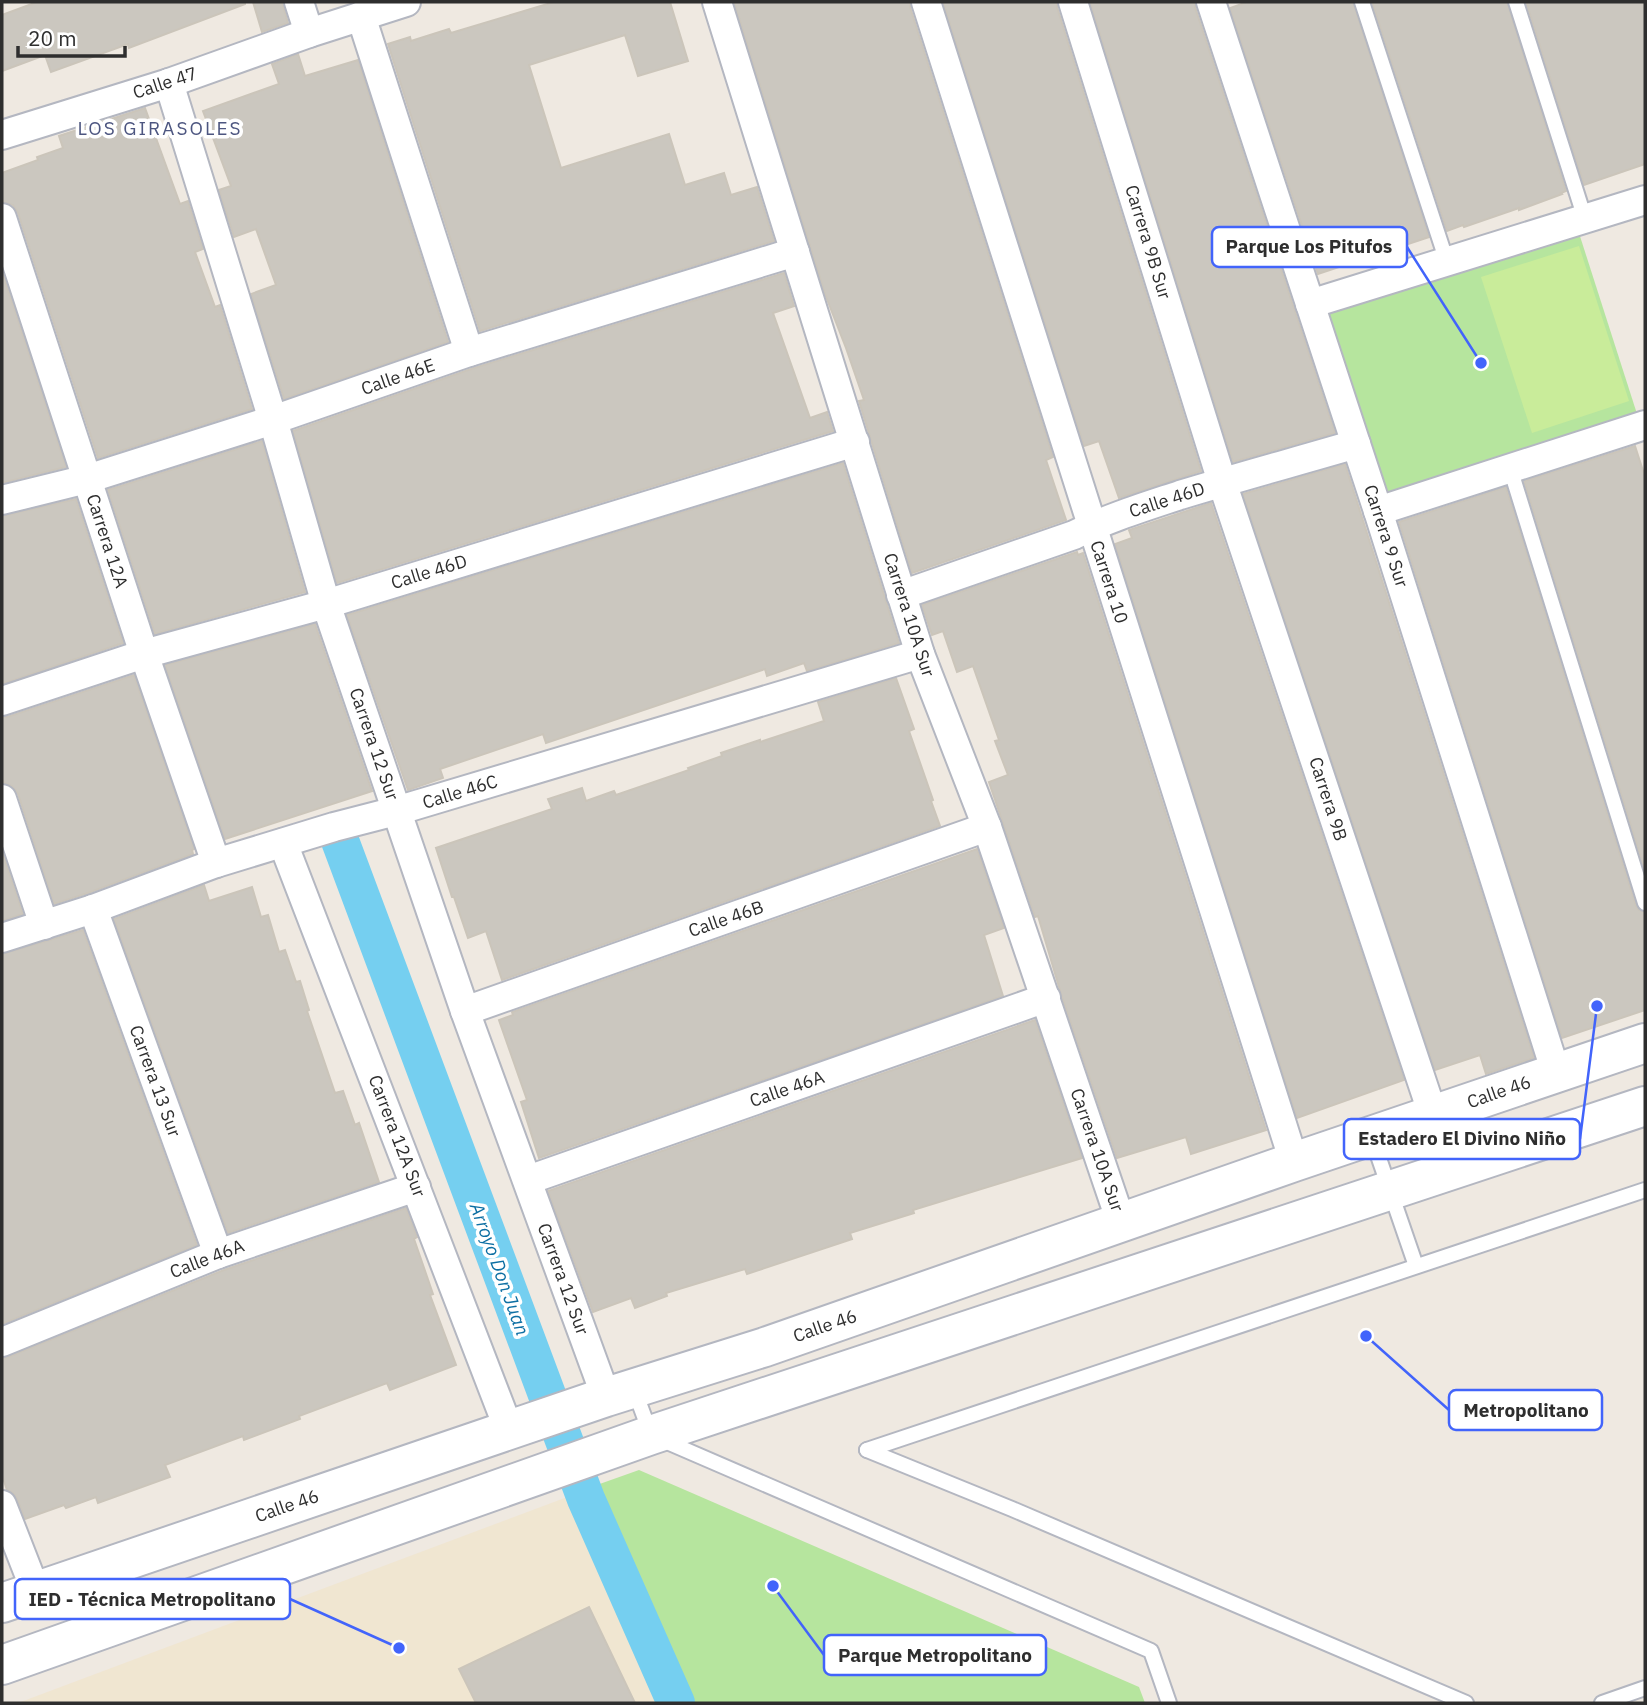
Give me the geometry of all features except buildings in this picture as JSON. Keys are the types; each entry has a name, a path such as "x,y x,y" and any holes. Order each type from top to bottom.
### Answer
{"street":[{"path":"299,2 309,33"},
{"name":"Calle 47","path":"2,135 169,83 406,2"},
{"name":"Carrera 10A Sur","path":"717,2 920,654 987,827 1121,1222"},
{"name":"Carrera 10","path":"926,2 1294,1162"},
{"name":"Carrera 9B Sur","path":"1073,2 1222,482"},
{"name":"Carrera 9 Sur","path":"1211,2 1378,511 1556,1073"},
{"path":"361,16 469,352"},
{"name":"Carrera 12 Sur","path":"169,83 273,420 326,604 465,1011 607,1397"},
{"path":"1310,304 1645,200"},
{"name":"Carrera 12A","path":"2,218 144,654 216,863"},
{"name":"Calle 46E","path":"2,500 87,479 273,420 469,352 795,252"},
{"path":"1378,511 1645,425"},
{"name":"Calle 46D","path":"2,701 144,654 326,604 855,442"},
{"name":"Calle 46D","path":"901,594 1135,510 1356,444"},
{"name":"Carrera 9B","path":"1222,482 1433,1115"},
{"name":"Calle 46C","path":"2,938 93,909 216,863 920,654"},
{"path":"2,799 44,925"},
{"name":"Calle 46B","path":"465,1011 987,827"},
{"name":"Carrera 12A Sur","path":"283,843 416,1187 515,1427"},
{"name":"Carrera 13 Sur","path":"93,909 218,1254"},
{"name":"Calle 46A","path":"528,1180 1046,998"},
{"name":"Calle 46","path":"19,1597 515,1427 765,1347 1294,1162 1645,1043"},
{"path":"2,1665 536,1475 1645,1106"},
{"name":"Calle 46A","path":"2,1342 218,1254 416,1187"},
{"path":"2,1505 19,1597"}],"lane":[{"path":"1362,2 1447,262"},
{"path":"1516,2 1585,219"},
{"path":"1510,468 1645,903"},
{"path":"1371,1137 1416,1266"},
{"path":"1466,1703 867,1450 1645,1190"},
{"path":"607,1397 651,1436 1151,1651 1169,1703"},
{"path":"1602,1703 1645,1688"}],"shaded area":[{"path":"570,1496 658,1703 18,1703"}],"green space":[{"path":"1578,230 1638,417 1386,499 1324,309"},
{"path":"1579,246 1629,401 1532,433 1481,277"},
{"path":"639,1470 1139,1687 1145,1703 691,1703 594,1486"}],"waterway":[{"name":"Arroyo Don Juan","path":"336,830 586,1499 676,1703"}],"place":[{"name":"Parque Los Pitufos","path":"1481,363"},
{"name":"Estadero El Divino Niño","path":"1597,1006"},
{"name":"Metropolitano","path":"1366,1336"},
{"name":"Parque Metropolitano","path":"773,1586"},
{"name":"IED - Técnica Metropolitano","path":"399,1648"}],"district":[{"name":"LOS GIRASOLES","path":"160,128"}]}
